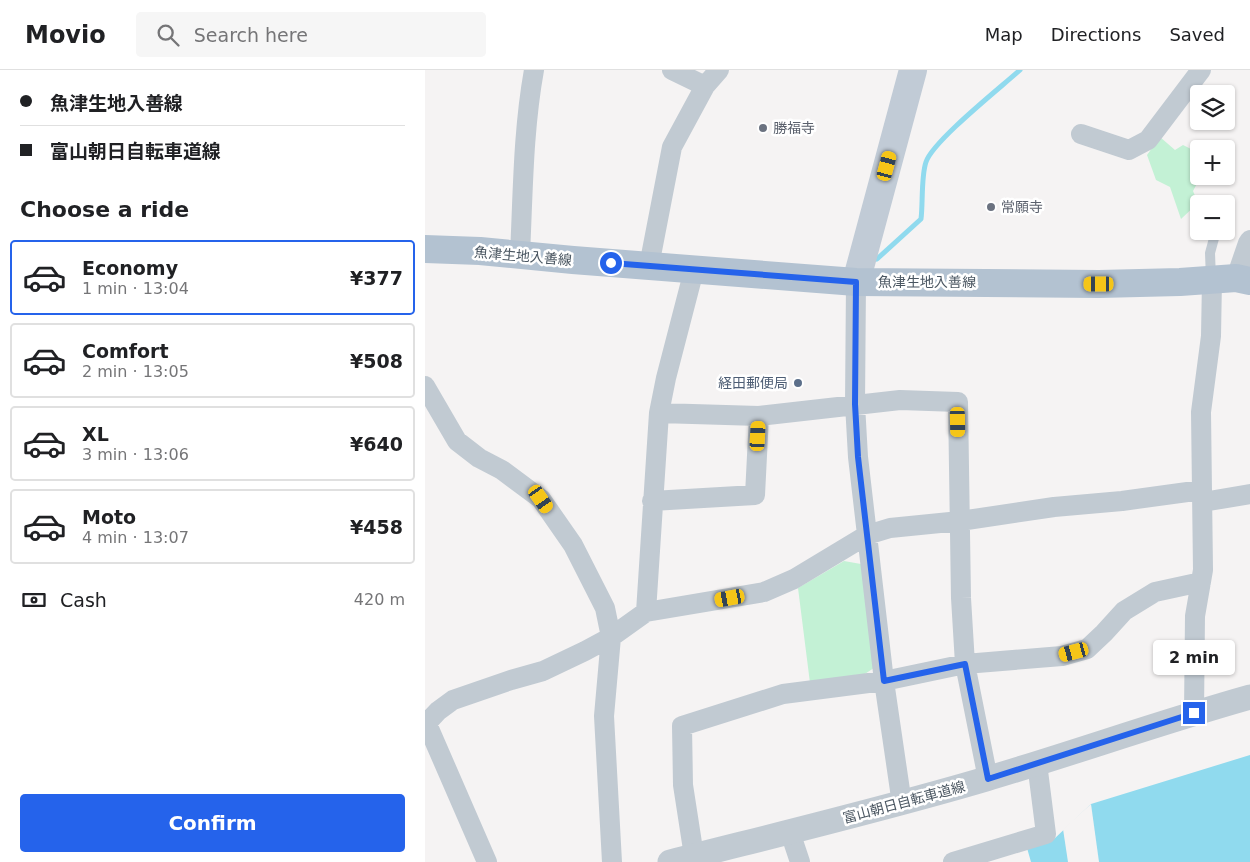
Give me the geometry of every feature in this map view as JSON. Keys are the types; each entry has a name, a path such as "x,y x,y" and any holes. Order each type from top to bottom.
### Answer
{"main road":[{"path":"856,282 913,70"},
{"name":"魚津生地入善線","path":"425,248 856,282 1099,284 1233,280"}],"street":[{"path":"520,254 523,165 529,98 534,70"},
{"path":"672,70 705,86"},
{"path":"649,266 672,147 705,86 719,70"},
{"path":"1081,134 1129,150 1148,140 1201,70"},
{"path":"1194,713 1195,616 1203,570 1201,412 1211,336 1250,240"},
{"path":"646,612 659,413 693,270"},
{"path":"856,282 855,404 858,457 884,681 902,804"},
{"path":"425,386 457,442 479,458 501,470 541,499 573,546 605,608 611,637 604,716 612,862"},
{"path":"659,413 759,416 899,400 958,402 961,598 965,664 988,779"},
{"path":"652,501 755,495 759,416"},
{"path":"487,862 426,723 453,700 543,670 585,651 611,637 646,612 764,592 794,580 867,535 889,528 960,521 1054,507 1250,494"},
{"path":"695,856 683,785 682,726 783,694 884,681 965,664 1062,656 1087,649 1124,611 1155,592 1201,582"},
{"name":"富山朝日自転車道線","path":"670,862 902,804 1250,697"},
{"path":"953,862 1046,834 1037,763"},
{"path":"791,832 800,862"}],"lane":[{"path":"1214,240 1210,253 1233,280"}],"green space":[{"path":"1160,137 1175,150 1183,145 1190,148 1190,185 1196,185 1193,191 1195,195 1190,195 1190,211 1181,219 1170,187 1156,180 1147,155"},
{"path":"844,561 861,564 874,668 860,677 810,683 798,588"}],"water":[{"path":"1250,755 1250,862 1031,862 1027,848 1053,840 1091,804"}],"pier":[{"path":"1091,804 1099,862 1068,862 1063,829"}],"waterway":[{"path":"877,259 921,219 924,168 931,153 954,128 1020,70"}],"place":[{"name":"勝福寺","path":"763,128"},
{"name":"常願寺","path":"991,207"},
{"name":"経田郵便局","path":"798,383"}],"route":[{"path":"611,263 856,282 855,404 858,457 884,681 965,664 988,779 1194,713"}]}
